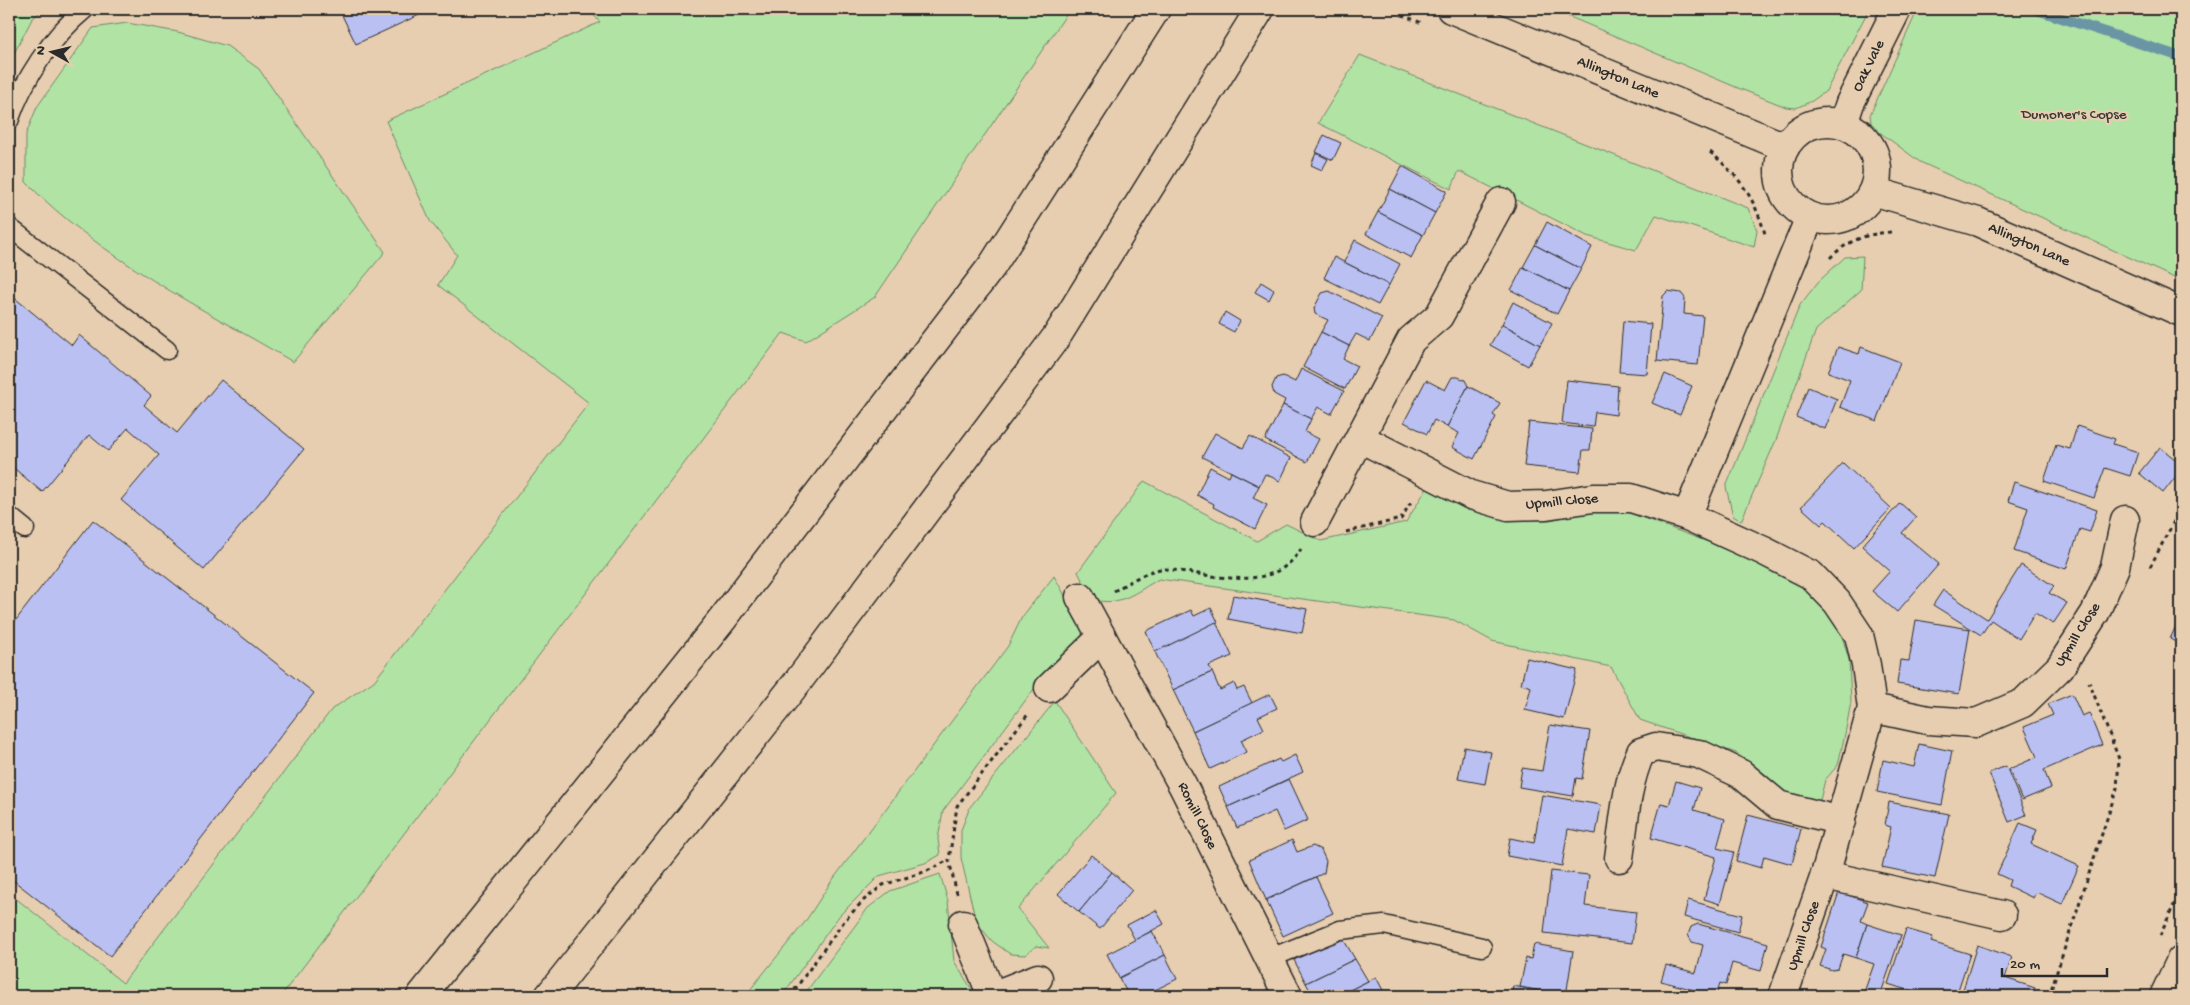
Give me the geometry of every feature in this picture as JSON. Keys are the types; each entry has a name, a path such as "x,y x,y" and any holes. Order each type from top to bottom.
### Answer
{"main road":[{"path":"421,996 722,620 992,266 1156,9"},
{"path":"548,996 799,680 1057,336 1260,9"},
{"name":"Allington Lane","path":"1451,9 1785,147"},
{"name":"Oak Vale","path":"1843,124 1850,103 1897,9"},
{"path":"1826,122 1843,124 1858,132 1868,144 1875,158 1877,175 1873,190 1865,203 1853,213 1840,219 1824,220 1810,217 1796,209 1785,196 1779,180 1779,163 1785,147 1796,134 1810,125 1826,122"},
{"name":"Allington Lane","path":"1873,190 1978,222 2181,312"},
{"path":"1313,526 1411,340 1439,316 1501,202"},
{"path":"1686,516 1810,217"},
{"name":"Upmill Close","path":"1360,438 1471,495 1508,506 1546,505 1593,498 1631,498 1686,516 1758,548 1811,576 1838,602 1859,635 1866,665 1872,708 1825,875 1783,996"},
{"name":"Upmill Close","path":"1872,708 1928,720 1976,723 2023,704 2060,667 2095,613 2115,567 2125,520"},
{"name":"Romill Close","path":"1082,601 1183,786 1288,996"},
{"path":"1049,688 1102,637"},
{"path":"1619,858 1629,793 1636,763 1641,752 1656,747 1699,754 1741,774 1778,805 1841,821"},
{"path":"1825,875 2002,915"},
{"path":"963,924 992,996"},
{"path":"2164,996 2181,960"},
{"path":"999,996 1005,991 1038,978"}],"lane":[{"path":"9,121 14,106 37,64 63,30 85,9"},
{"path":"9,227 167,350"},
{"path":"9,516 25,529"},
{"path":"1268,959 1340,930 1384,925 1482,947"}],"path":[{"path":"2177,9 2181,10"},
{"path":"1082,601 1162,569 1208,576 1262,578 1279,571 1295,558 1313,526 1324,536 1401,519 1415,494"},
{"path":"2149,569 2181,508"},
{"path":"2049,996 2117,788 2119,759 2089,680"},
{"path":"963,924 949,860 958,806 1049,688"},
{"path":"790,996 845,920 864,900 883,885 926,871 949,860"}],"green space":[{"path":"9,9 44,9 32,19 9,63"},
{"path":"588,9 1070,9 875,297 806,341 783,333 281,996 9,996 9,893 123,983 332,709 374,681 589,403 438,285 457,255 430,221 386,121 600,22"},
{"path":"1551,9 1869,9 1826,91 1812,101 1796,108 1786,107 1738,88"},
{"name":"Dumoner's Copse","path":"1918,9 2181,9 2181,281 1920,162 1874,128 1870,115"},
{"path":"127,23 178,32 227,46 259,69 385,252 293,362 188,302 119,259 55,210 26,182 26,134 37,107 93,28"},
{"path":"1360,55 1748,208 1757,230 1754,247 1656,215 1636,250 1587,236 1459,171 1451,189 1318,123"},
{"path":"1863,256 1861,290 1816,330 1776,440 1741,521 1733,516 1726,487 1800,305 1818,282 1845,257"},
{"path":"1144,481 1257,541 1286,524 1321,541 1406,522 1427,488 1467,510 1507,519 1550,520 1593,511 1625,511 1708,542 1799,582 1823,606 1841,633 1849,660 1851,702 1838,765 1825,780 1819,804 1793,803 1766,775 1736,753 1640,720 1611,667 1492,641 1454,620 1159,579 1119,600 1111,602 1092,599 1078,572"},
{"path":"1054,576 1083,628 1081,640 1034,689 943,811 938,839 940,855 925,863 879,876 839,916 782,996 745,996 805,922 831,882 1008,646 1022,617"},
{"path":"1055,701 1116,793 1018,909 1049,948 1036,946 1025,955 1010,954 992,941 976,922 961,858 961,830 970,807"},
{"path":"940,874 948,901 954,961 976,996 803,996 868,908 890,891"}],"building":[{"path":"339,9 427,9 428,11 356,44"},
{"path":"1324,135 1341,143 1333,160 1316,152"},
{"path":"1316,153 1328,159 1322,170 1311,165"},
{"path":"1402,166 1447,191 1435,213 1390,189"},
{"path":"1390,189 1435,213 1423,235 1378,212"},
{"path":"1378,212 1423,235 1411,258 1366,234"},
{"path":"1547,222 1592,247 1581,269 1535,245"},
{"path":"1355,240 1400,264 1389,285 1344,262"},
{"path":"1535,245 1581,269 1569,291 1523,267"},
{"path":"1334,257 1389,285 1378,305 1324,278"},
{"path":"1523,267 1569,291 1557,314 1511,290"},
{"path":"1261,282 1274,290 1269,300 1255,292"},
{"path":"1329,291 1382,318 1370,341 1356,334 1349,346 1321,332 1328,320 1315,314 1314,308 1322,293"},
{"path":"1668,291 1681,293 1685,298 1684,314 1703,316 1698,365 1657,361 1663,296"},
{"path":"11,295 72,345 79,335 151,396 144,405 177,433 221,380 304,449 204,570 121,500 159,455 128,428 108,451 89,435 42,492 9,464 9,297"},
{"path":"1513,302 1552,323 1540,345 1502,324"},
{"path":"1225,312 1240,321 1234,332 1219,324"},
{"path":"1623,321 1651,324 1647,374 1619,372"},
{"path":"1502,324 1540,345 1528,366 1490,345"},
{"path":"1321,332 1349,346 1343,359 1357,366 1345,389 1303,367"},
{"path":"1838,347 1859,354 1861,347 1900,362 1877,421 1840,407 1850,380 1828,372"},
{"path":"1301,369 1344,391 1331,414 1318,407 1311,419 1283,405 1285,400 1274,394 1272,387 1276,378 1283,376 1295,382"},
{"path":"1665,374 1692,386 1680,415 1652,403"},
{"path":"1452,377 1465,380 1468,386 1447,427 1434,420 1427,434 1404,422 1426,380 1445,390"},
{"path":"1567,380 1618,386 1616,415 1595,412 1593,427 1562,423"},
{"path":"1468,386 1500,403 1493,415 1496,417 1474,459 1452,447 1459,433 1447,427"},
{"path":"1808,387 1837,399 1825,429 1796,417"},
{"path":"1283,405 1311,419 1305,432 1319,439 1307,462 1265,440"},
{"path":"1529,422 1592,429 1590,450 1583,450 1580,472 1524,466"},
{"path":"2077,426 2115,439 2113,444 2138,452 2130,476 2105,468 2094,498 2044,481 2056,445 2070,449"},
{"path":"1215,433 1243,448 1250,436 1291,458 1280,481 1265,474 1259,486 1202,457"},
{"path":"2160,447 2181,464 2181,470 2163,493 2139,473"},
{"path":"1843,463 1891,508 1854,548 1825,521 1821,525 1801,507"},
{"path":"1210,467 1229,477 1231,472 1259,486 1253,498 1267,505 1255,529 1213,507 1214,504 1197,495"},
{"path":"2014,482 2097,510 2090,532 2080,529 2066,569 2014,551 2028,508 2008,501"},
{"path":"1900,503 1916,517 1902,533 1939,564 1897,612 1872,591 1890,571 1862,546"},
{"path":"93,520 314,693 110,956 9,877 9,629"},
{"path":"2021,565 2054,586 2049,593 2067,603 2053,624 2035,613 2019,639 1991,620 1981,635 1933,605 1943,590 1987,619"},
{"path":"1233,595 1307,609 1302,633 1228,619"},
{"path":"1211,608 1218,622 1155,652 1146,631 1191,610 1194,616"},
{"path":"2181,615 2181,645 2170,639"},
{"path":"1916,620 1970,629 1959,694 1897,684 1900,660 1909,661"},
{"path":"1216,622 1232,656 1209,666 1212,672 1173,690 1155,652"},
{"path":"1527,658 1577,670 1564,719 1525,710 1531,687 1521,684"},
{"path":"1212,672 1220,690 1234,683 1237,690 1244,687 1252,703 1193,731 1173,690"},
{"path":"1270,694 1277,708 1258,717 1264,729 1241,740 1247,752 1210,769 1193,731"},
{"path":"2072,694 2082,716 2089,713 2102,745 2044,770 2051,788 2022,800 2009,769 2037,757 2024,727 2053,715 2048,704"},
{"path":"1550,725 1590,731 1582,779 1576,778 1573,796 1519,787 1522,768 1542,771"},
{"path":"1919,744 1952,751 1942,805 1877,792 1883,760 1914,767"},
{"path":"1464,747 1491,752 1485,784 1458,779"},
{"path":"1295,755 1303,772 1228,807 1219,787 1279,759 1281,762"},
{"path":"2006,766 2026,815 2009,822 1989,773"},
{"path":"1289,779 1308,820 1284,831 1275,811 1237,828 1228,807"},
{"path":"1676,781 1700,788 1694,810 1725,819 1717,848 1734,852 1720,904 1704,899 1716,857 1651,838 1661,803 1669,805"},
{"path":"1542,795 1601,805 1596,834 1568,829 1562,866 1507,856 1510,838 1534,843"},
{"path":"1889,802 1949,814 1935,878 1882,867 1891,827 1885,825"},
{"path":"1748,815 1801,829 1792,864 1764,856 1761,868 1736,861"},
{"path":"2020,823 2037,830 2031,844 2079,866 2062,904 2036,892 2033,898 2008,886 2010,880 1997,874"},
{"path":"1292,840 1297,852 1313,846 1321,850 1326,861 1324,873 1266,900 1249,860"},
{"path":"1091,855 1112,872 1079,912 1058,894"},
{"path":"1551,871 1589,875 1585,906 1636,912 1632,943 1544,933"},
{"path":"1112,872 1132,890 1100,929 1079,912"},
{"path":"1316,877 1333,913 1283,936 1266,900"},
{"path":"1839,892 1868,902 1861,921 1867,924 1856,958 1843,954 1838,969 1832,970 1820,966 1826,949 1821,947"},
{"path":"1688,900 1742,915 1738,932 1684,917"},
{"path":"1156,910 1164,924 1135,940 1127,925"},
{"path":"1698,924 1768,943 1761,971 1732,963 1726,985 1720,983 1716,996 1661,981 1666,965 1696,973 1703,945 1692,942 1688,935 1691,927"},
{"path":"1867,924 1901,935 1880,996 1863,995 1874,964 1856,958"},
{"path":"1906,929 1933,937 1931,942 1970,954 1956,996 1926,996 1888,984"},
{"path":"1152,931 1165,955 1119,978 1107,954"},
{"path":"1342,937 1355,959 1306,983 1294,960"},
{"path":"1534,944 1573,951 1566,996 1520,987 1526,958 1531,959"},
{"path":"1977,945 2012,957 2005,978 2035,988 2032,996 1961,996"},
{"path":"1165,955 1177,979 1143,996 1129,996 1119,978"},
{"path":"1355,959 1368,981 1338,996 1313,996 1306,983"},
{"path":"1376,977 1386,996 1338,996"},
{"path":"1513,986 1566,996 1511,996"},
{"path":"1681,990 1704,996 1679,996"}],"waterway":[{"path":"2034,9 2181,57"}]}
